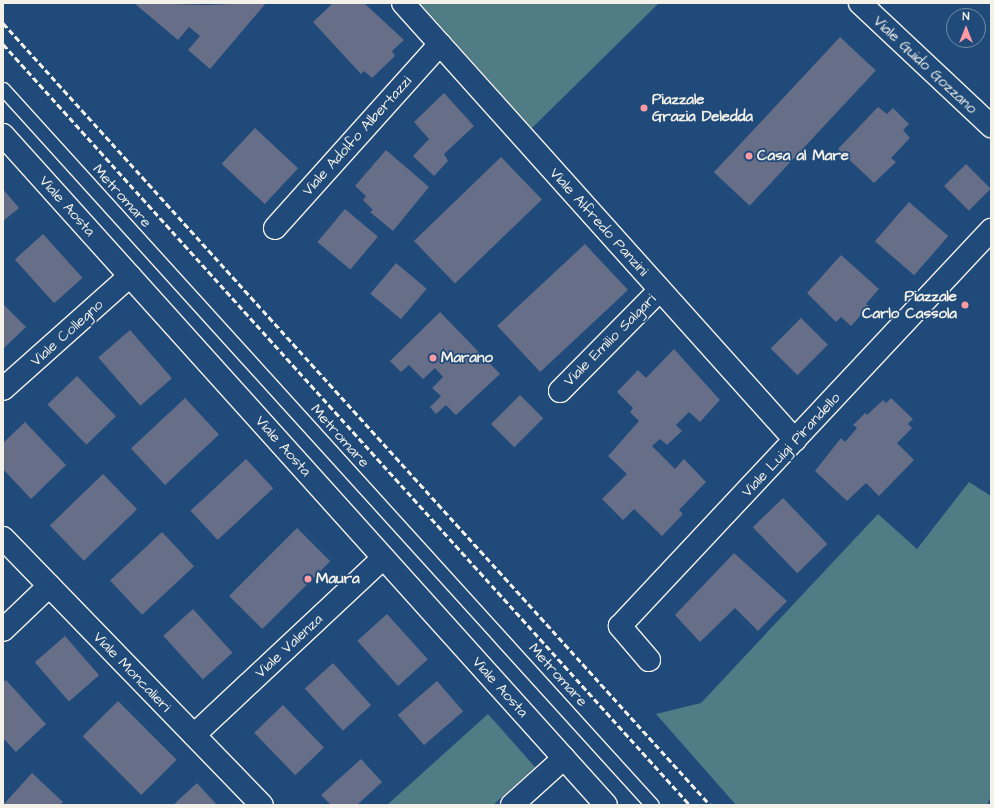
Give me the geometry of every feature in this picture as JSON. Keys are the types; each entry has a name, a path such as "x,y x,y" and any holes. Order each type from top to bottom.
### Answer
{"street":[{"name":"Viale Alfredo Panzini","path":"403,3 795,440"},
{"name":"Viale Guido Gozzano","path":"860,3 991,126"},
{"name":"Viale Adolfo Albertazzi","path":"275,228 440,44"},
{"name":"Viale Aosta","path":"3,134 606,805"},
{"name":"Viale Luigi Pirandello","path":"649,660 620,626 991,230"},
{"name":"Viale Collegno","path":"3,389 130,276"},
{"name":"Viale Emilio Salgari","path":"560,391 660,290"},
{"name":"Viale Moncalieri","path":"3,538 262,805"},
{"name":"Viale Valenza","path":"194,735 384,558"},
{"path":"3,630 50,586"},
{"path":"512,805 564,758"}],"lane":[{"name":"Metromare","path":"3,89 580,723 652,805"}],"green space":[{"path":"420,3 659,3 532,128"},
{"path":"969,482 991,496 991,796 987,805 736,805 656,714 701,703 878,514 917,549"},
{"path":"488,714 535,767 493,805 387,805"}],"building":[{"path":"134,3 206,5 266,3 210,69 188,50 200,36 189,27 178,40"},
{"path":"333,3 364,3 404,40 392,51 395,56 372,78 364,71 361,74 313,22"},
{"path":"840,37 876,70 750,206 714,172"},
{"path":"444,93 474,126 444,154 448,161 434,176 413,156 429,139 414,122"},
{"path":"878,107 887,114 893,108 909,124 903,130 910,138 891,158 896,162 874,183 838,149"},
{"path":"255,128 298,168 265,204 222,164"},
{"path":"386,150 429,187 393,231 370,212 373,210 363,200 366,196 355,186"},
{"path":"501,157 542,199 455,283 414,241"},
{"path":"966,164 991,189 969,211 944,186"},
{"path":"3,189 19,208 3,221"},
{"path":"909,202 948,236 914,275 875,241"},
{"path":"345,209 378,237 350,270 317,242"},
{"path":"43,234 82,278 54,303 15,259"},
{"path":"585,244 628,290 540,372 497,326"},
{"path":"841,255 879,289 866,304 869,306 851,326 841,317 836,322 807,293"},
{"path":"396,263 427,289 401,319 370,294"},
{"path":"3,304 26,327 3,349"},
{"path":"440,312 500,374 456,415 446,405 436,414 430,407 441,396 432,388 443,377 435,368 423,379 409,365 401,372 390,361"},
{"path":"801,318 828,345 797,375 771,348"},
{"path":"130,330 172,378 140,406 98,358"},
{"path":"674,349 720,400 700,422 689,412 676,425 682,431 667,445 660,439 652,446 675,469 684,459 706,482 679,510 683,514 662,536 634,509 623,520 602,499 627,474 608,456 639,421 630,412 633,408 617,392 638,370 646,378"},
{"path":"77,376 116,416 86,445 48,404"},
{"path":"520,395 543,418 514,447 491,424"},
{"path":"185,398 219,435 165,485 131,448"},
{"path":"891,398 913,419 908,424 912,428 897,443 914,460 879,496 866,483 847,501 815,471 841,438 845,442 857,428 853,425 865,413 867,415 883,400 886,403"},
{"path":"25,422 66,465 31,499 3,469 3,443"},
{"path":"246,459 273,488 218,540 190,511"},
{"path":"103,474 137,509 84,561 50,525"},
{"path":"783,498 827,544 797,573 753,527"},
{"path":"297,528 330,561 262,629 229,596"},
{"path":"162,532 194,566 142,615 110,580"},
{"path":"734,553 787,601 758,631 735,608 700,642 675,615"},
{"path":"193,609 232,653 203,680 163,636"},
{"path":"387,614 428,659 398,686 357,641"},
{"path":"65,636 99,675 69,701 35,662"},
{"path":"333,663 371,705 343,731 305,688"},
{"path":"6,680 46,724 16,752 3,738 3,682"},
{"path":"437,681 463,711 424,745 398,715"},
{"path":"118,701 177,760 141,795 83,736"},
{"path":"283,705 324,747 295,775 254,733"},
{"path":"361,759 382,782 357,805 331,805 321,795"},
{"path":"32,773 63,802 60,805 3,805"},
{"path":"197,783 217,805 173,805"}],"railway":[{"path":"3,23 710,805"},
{"path":"3,44 690,805"}],"place":[{"name":"Piazzale Grazia Deledda","path":"644,108"},
{"name":"Casa al Mare","path":"749,156"},
{"name":"Piazzale Carlo Cassola","path":"965,305"},
{"name":"Marano","path":"433,358"},
{"name":"Maura","path":"308,579"}]}
